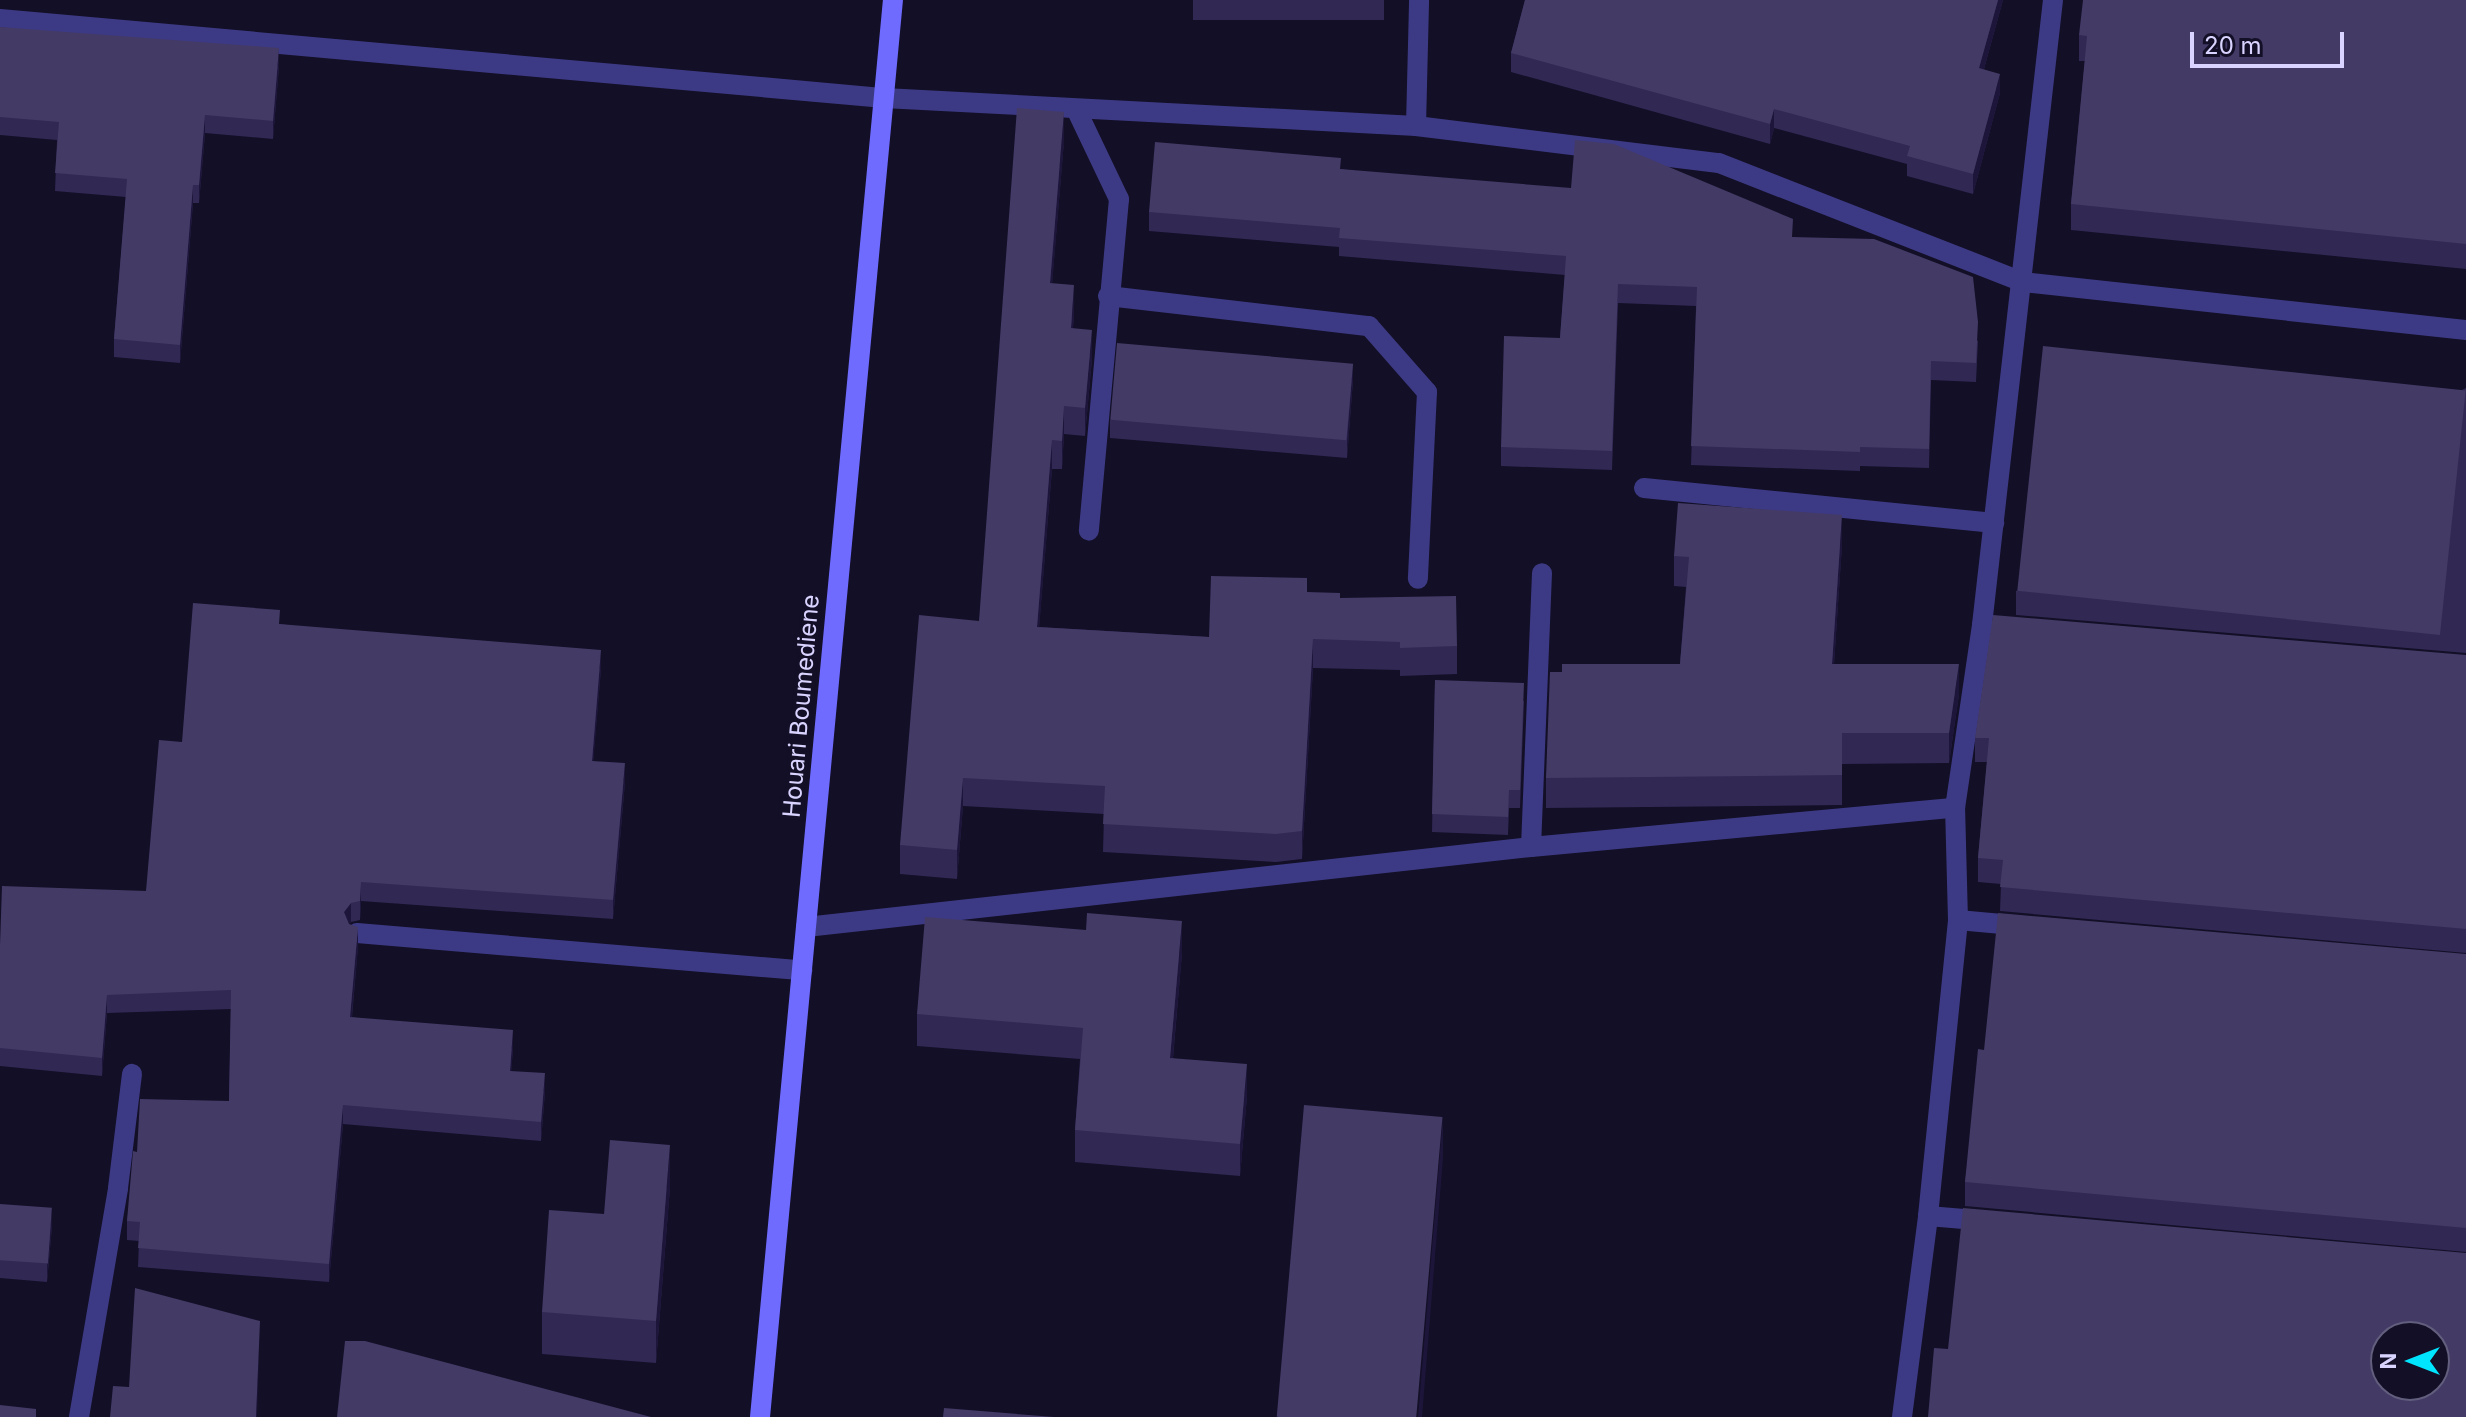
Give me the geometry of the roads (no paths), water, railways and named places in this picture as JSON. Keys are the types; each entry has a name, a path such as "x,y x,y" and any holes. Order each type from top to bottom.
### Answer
{"main road":[{"name":"Houari Boumediene","path":"760,1417 893,0"}],"street":[{"path":"1416,126 1419,0"},
{"path":"1902,1417 1928,1216 1958,920 1955,808 1990,625 1994,523 2053,0"},
{"path":"0,19 884,98 1416,126 1719,163 2023,282 2466,330"},
{"path":"1076,109 1119,199 1089,531"},
{"path":"1108,296 1369,326 1427,392 1418,579"},
{"path":"1644,488 1994,523"},
{"path":"1531,847 1542,573"},
{"path":"806,927 1531,847 1955,808"},
{"path":"1958,920 2037,928"},
{"path":"357,933 802,970"},
{"path":"79,1417 118,1188 132,1074"},
{"path":"1928,1216 2007,1223"}]}
